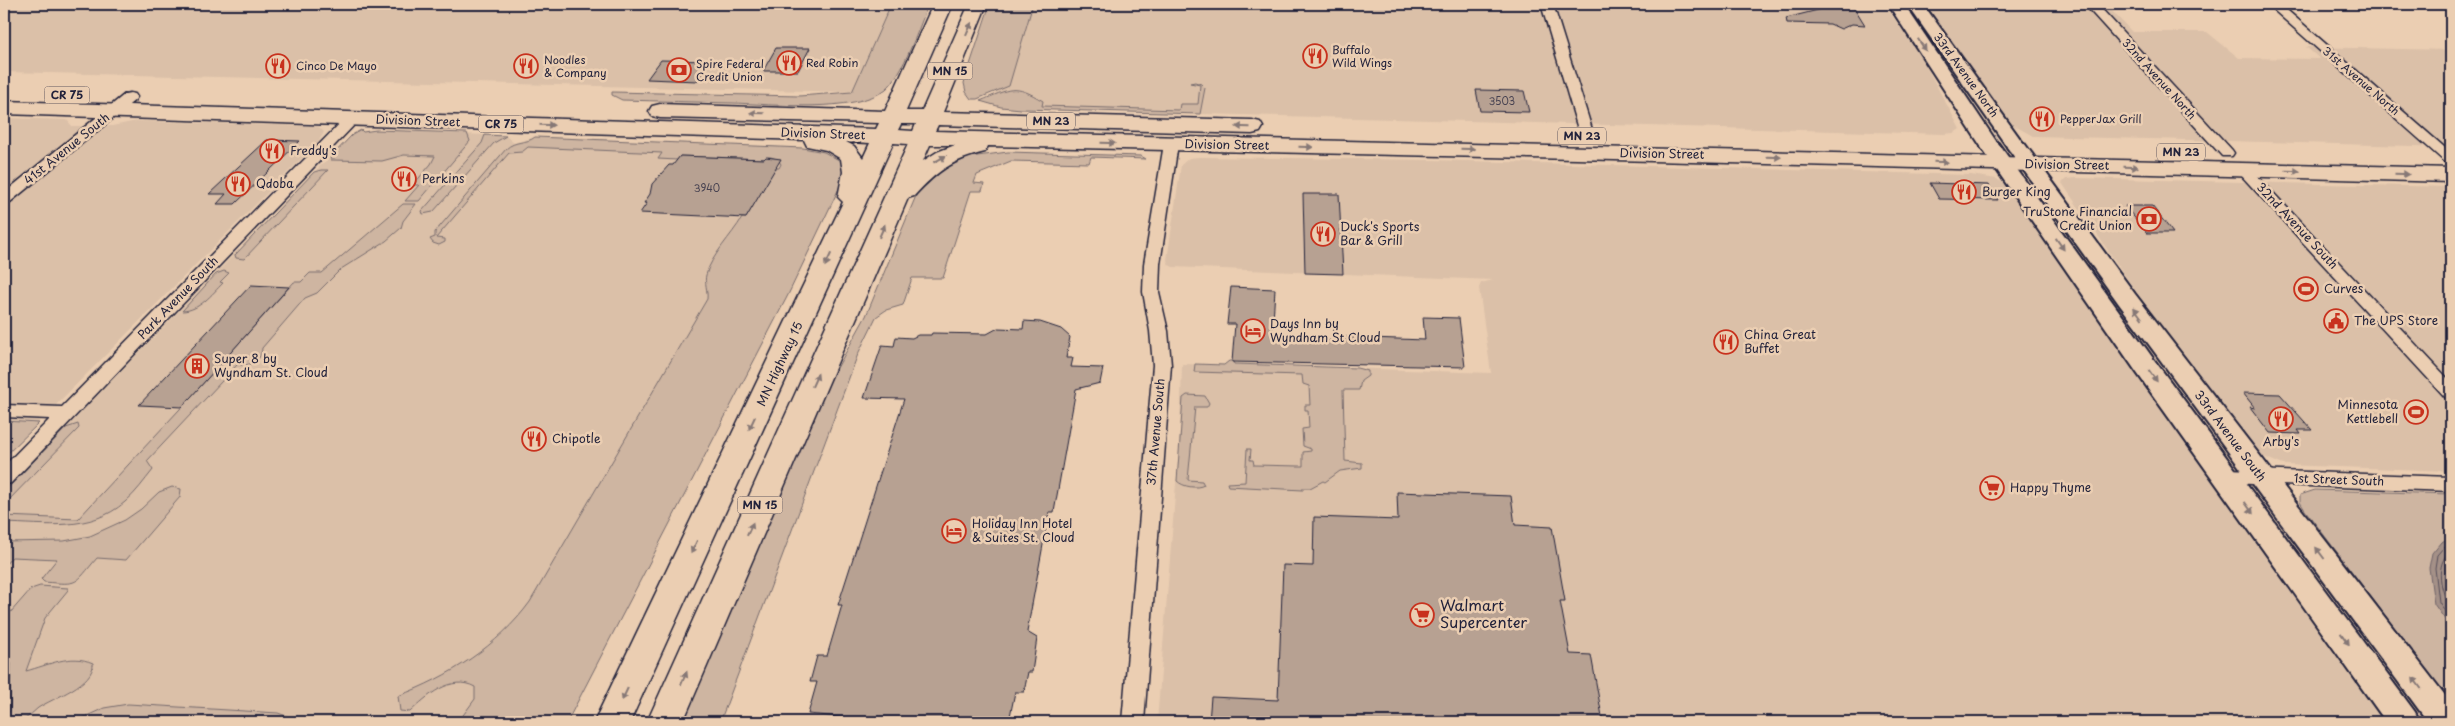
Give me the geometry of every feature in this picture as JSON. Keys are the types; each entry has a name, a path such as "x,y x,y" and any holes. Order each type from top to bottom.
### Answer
{"highway":[{"name":"MN Highway 15","path":"612,722 846,223 943,4"},
{"name":"MN 15","path":"665,722 893,205 978,4"},
{"path":"956,57 956,91 959,98 972,108 984,112 1003,114 1073,116 1109,123"},
{"path":"792,114 861,105 908,84"},
{"name":"Division Street","path":"4,94 792,114 889,127"},
{"name":"Division Street","path":"4,108 679,130 925,128 1109,123 1587,136 2010,156 2244,170 2451,164"},
{"name":"Division Street","path":"925,128 1060,142 1556,151 2010,156 2227,153 2451,164"},
{"path":"679,130 719,138 814,141 840,147 852,158 855,169 846,223"},
{"path":"893,205 928,167 949,154 983,146 1060,142"}],"main road":[{"name":"33rd Avenue South","path":"2010,156 2226,476 2404,722"},
{"name":"33rd Avenue South","path":"2010,156 2262,478 2447,722"}],"street":[{"path":"1548,4 1587,136"},
{"name":"33rd Avenue North","path":"1896,4 2010,156"},
{"name":"33rd Avenue North","path":"1915,4 2010,156"},
{"name":"32nd Avenue North","path":"2090,4 2227,153"},
{"name":"31st Avenue North","path":"2273,4 2451,164"},
{"name":"41st Avenue South","path":"4,200 130,97"},
{"name":"Park Avenue South","path":"4,478 354,118"},
{"name":"37th Avenue South","path":"1133,722 1162,365 1159,331 1151,292 1152,264 1171,144"},
{"name":"32nd Avenue South","path":"2244,170 2451,393"},
{"path":"4,411 66,413"},
{"name":"1st Street South","path":"2226,476 2451,484"}],"shaded area":[{"path":"4,4 891,4 852,92 4,72"},
{"path":"891,4 928,4 921,24 898,73 886,89 872,97 834,105 790,106 622,100 612,95 612,92 799,96 852,92"},
{"path":"990,4 1033,4 1009,86 977,99 971,99 966,92 964,83"},
{"path":"1023,4 1884,4 1921,57 1960,129 1954,133 1944,134 1021,109 991,105"},
{"path":"1923,4 2019,4 2023,9 2112,11 2132,32 2207,32 2239,58 2320,59 2306,47 2451,50 2451,147 2033,136 2013,125"},
{"path":"1190,83 1201,84 1205,88 1200,114 1021,109 1001,107 980,101 1005,91 1018,90 1043,101 1042,106 1179,110 1180,104 1198,104 1200,85"},
{"path":"4,118 67,120 72,126 112,126 137,121 313,126 319,127 324,132 319,141 4,457"},
{"path":"361,130 363,132 376,130 506,136 514,143 535,137 803,148 824,152 839,160 842,158 837,194 788,295 567,722 4,722 4,492 314,172 352,135"},
{"path":"361,130 363,132 376,130 467,133 470,141 419,201 405,201 419,185 413,185 431,164 435,156 404,155 382,161 331,160 330,158 352,135"},
{"path":"485,135 506,136 494,143 433,212 423,214 422,211 482,143"},
{"path":"535,137 803,148 824,152 839,160 842,158 845,166 841,184 788,295 567,722 458,722 475,699 475,687 457,683 448,685 432,694 410,712 400,711 398,696 454,670 488,646 503,633 530,602 707,299 706,278 712,260 742,218 746,218 775,168 779,168 781,164 778,160 771,157 764,159 680,156 677,160 658,159 662,153 528,147 522,152 509,153 436,238 445,239 445,242 439,245 433,243 430,239 435,237 435,232 506,149 513,144 528,141"},
{"path":"1008,152 1141,156 1146,159 1091,157 1089,163 1011,161 977,175 974,183 984,184 982,191 971,191 943,278 912,278 903,305 886,310 876,317 858,354 720,722 683,722 704,664 826,388 866,316 923,179 962,158"},
{"path":"1189,158 1430,160 1971,175 1997,179 2006,185 2385,722 1157,722 1180,433 1182,364 1224,365 1228,361 1233,361 1234,364 1491,373 1479,288 1481,283 1493,280 1173,267 1169,265 1167,260 1181,165"},
{"path":"328,170 244,259 236,258 235,255 314,172"},
{"path":"2066,179 2451,187 2451,471 2283,465 2262,456 2137,293 2062,183"},
{"path":"403,204 416,204 403,221 401,228 386,241 341,269 317,293 305,298 262,348 257,360 246,365 237,365 147,461 153,470 125,502 112,512 83,522 51,525 4,523 4,516 78,519 294,282 301,282 310,273 322,273"},
{"path":"224,271 229,273 220,282 223,283 210,297 194,308 182,311 216,274"},
{"path":"1229,361 1233,361 1234,364 1357,368 1368,371 1368,376 1361,381 1359,390 1343,390 1345,461 1362,463 1362,468 1340,471 1325,482 1323,481 1310,488 1303,488 1303,490 1228,486 1227,483 1245,482 1247,449 1251,449 1250,460 1253,460 1254,465 1303,466 1303,452 1311,451 1311,449 1303,446 1302,429 1309,428 1308,410 1305,410 1305,405 1310,405 1309,386 1303,384 1302,375 1194,372 1195,364 1224,365"},
{"path":"1187,395 1205,396 1209,403 1207,407 1195,407 1188,480 1202,481 1204,485 1198,487 1186,486 1177,481 1183,398"},
{"path":"4,421 39,423 4,457"},
{"path":"78,424 79,428 4,505 4,492 66,428"},
{"path":"172,487 181,489 180,497 126,560 97,558 80,578 71,583 44,582 41,579 57,559 12,557 4,566 4,542 64,541 90,536 125,520 141,509 159,492"},
{"path":"2315,490 2451,494 2451,702 2305,510 2300,502 2300,495"},
{"path":"40,586 68,588 68,590 45,618 26,671 59,661 76,659 93,663 92,671 72,690 38,708 24,720 16,723 4,722 4,718 10,711 11,663 4,665 4,645 9,635 4,635 6,626 4,613 10,613 31,589"},
{"path":"128,704 278,713 289,717 291,722 163,722 109,719 106,722 74,722 104,708"}],"water":[{"path":"2451,538 2451,628 2434,604 2429,568 2432,553 2441,542"}],"building":[{"path":"1819,4 1852,4 1865,25 1852,24 1841,29 1830,24 1787,23 1786,18 1822,9"},
{"name":"Red Robin","path":"776,48 810,48 798,71 763,71"},
{"name":"Spire Federal Credit Union","path":"661,60 710,61 697,81 647,79"},
{"path":"1476,90 1524,91 1529,112 1480,111"},
{"path":"267,140 300,141 235,204 217,204 226,194 209,194"},
{"path":"680,156 764,159 766,157 781,159 746,218 640,213 647,203 644,203 650,194 652,184"},
{"name":"Burger King","path":"1930,183 1989,185 1998,200 1939,199"},
{"name":"Duck's Sports Bar & Grill","path":"1303,194 1339,194 1343,274 1305,273"},
{"name":"TruStone Financial Credit Union","path":"2125,206 2152,206 2173,233 2147,233"},
{"name":"Super 8 by Wyndham St. Cloud","path":"251,285 289,287 182,407 139,405"},
{"name":"Days Inn by Wyndham St Cloud","path":"1231,287 1275,289 1272,338 1343,341 1343,337 1425,340 1423,317 1459,318 1465,367 1232,362 1235,324 1227,324"},
{"name":"Holiday Inn Hotel & Suites St. Cloud","path":"1024,321 1040,322 1061,329 1070,337 1066,358 1073,358 1071,367 1103,368 1100,383 1076,389 1054,512 1049,512 1027,632 1037,638 1032,672 1028,672 1024,692 1015,692 1009,721 861,722 861,719 808,714 817,682 810,682 817,656 827,656 842,605 838,605 904,399 864,398 882,345 894,346 896,337 912,338 918,335 931,335 932,333 987,334 998,328 1023,329"},
{"name":"Arby's","path":"2243,393 2280,394 2312,430 2298,430 2301,434 2270,433 2250,407 2255,408"},
{"name":"Walmart Supercenter","path":"1397,492 1511,496 1515,525 1552,527 1565,601 1560,601 1570,654 1591,655 1603,722 1209,722 1211,697 1278,700 1283,565 1313,566 1314,517 1398,520"}],"place":[{"name":"Buffalo Wild Wings","path":"1315,56"},
{"name":"Red Robin","path":"789,63"},
{"name":"Cinco De Mayo","path":"278,66"},
{"name":"Noodles & Company","path":"526,66"},
{"name":"Spire Federal Credit Union","path":"679,70"},
{"name":"PepperJax Grill","path":"2042,119"},
{"name":"Freddy's","path":"272,151"},
{"name":"Perkins","path":"404,179"},
{"name":"Qdoba","path":"238,184"},
{"name":"Burger King","path":"1964,192"},
{"name":"TruStone Financial Credit Union","path":"2149,219"},
{"name":"Duck's Sports Bar & Grill","path":"1323,234"},
{"name":"Curves","path":"2306,289"},
{"name":"The UPS Store","path":"2336,321"},
{"name":"Days Inn by Wyndham St Cloud","path":"1253,331"},
{"name":"China Great Buffet","path":"1726,342"},
{"name":"Super 8 by Wyndham St. Cloud","path":"197,366"},
{"name":"Minnesota Kettlebell","path":"2416,412"},
{"name":"Arby's","path":"2281,419"},
{"name":"Chipotle","path":"534,439"},
{"name":"Happy Thyme","path":"1992,488"},
{"name":"Holiday Inn Hotel & Suites St. Cloud","path":"954,531"},
{"name":"Walmart Supercenter","path":"1422,615"}]}
